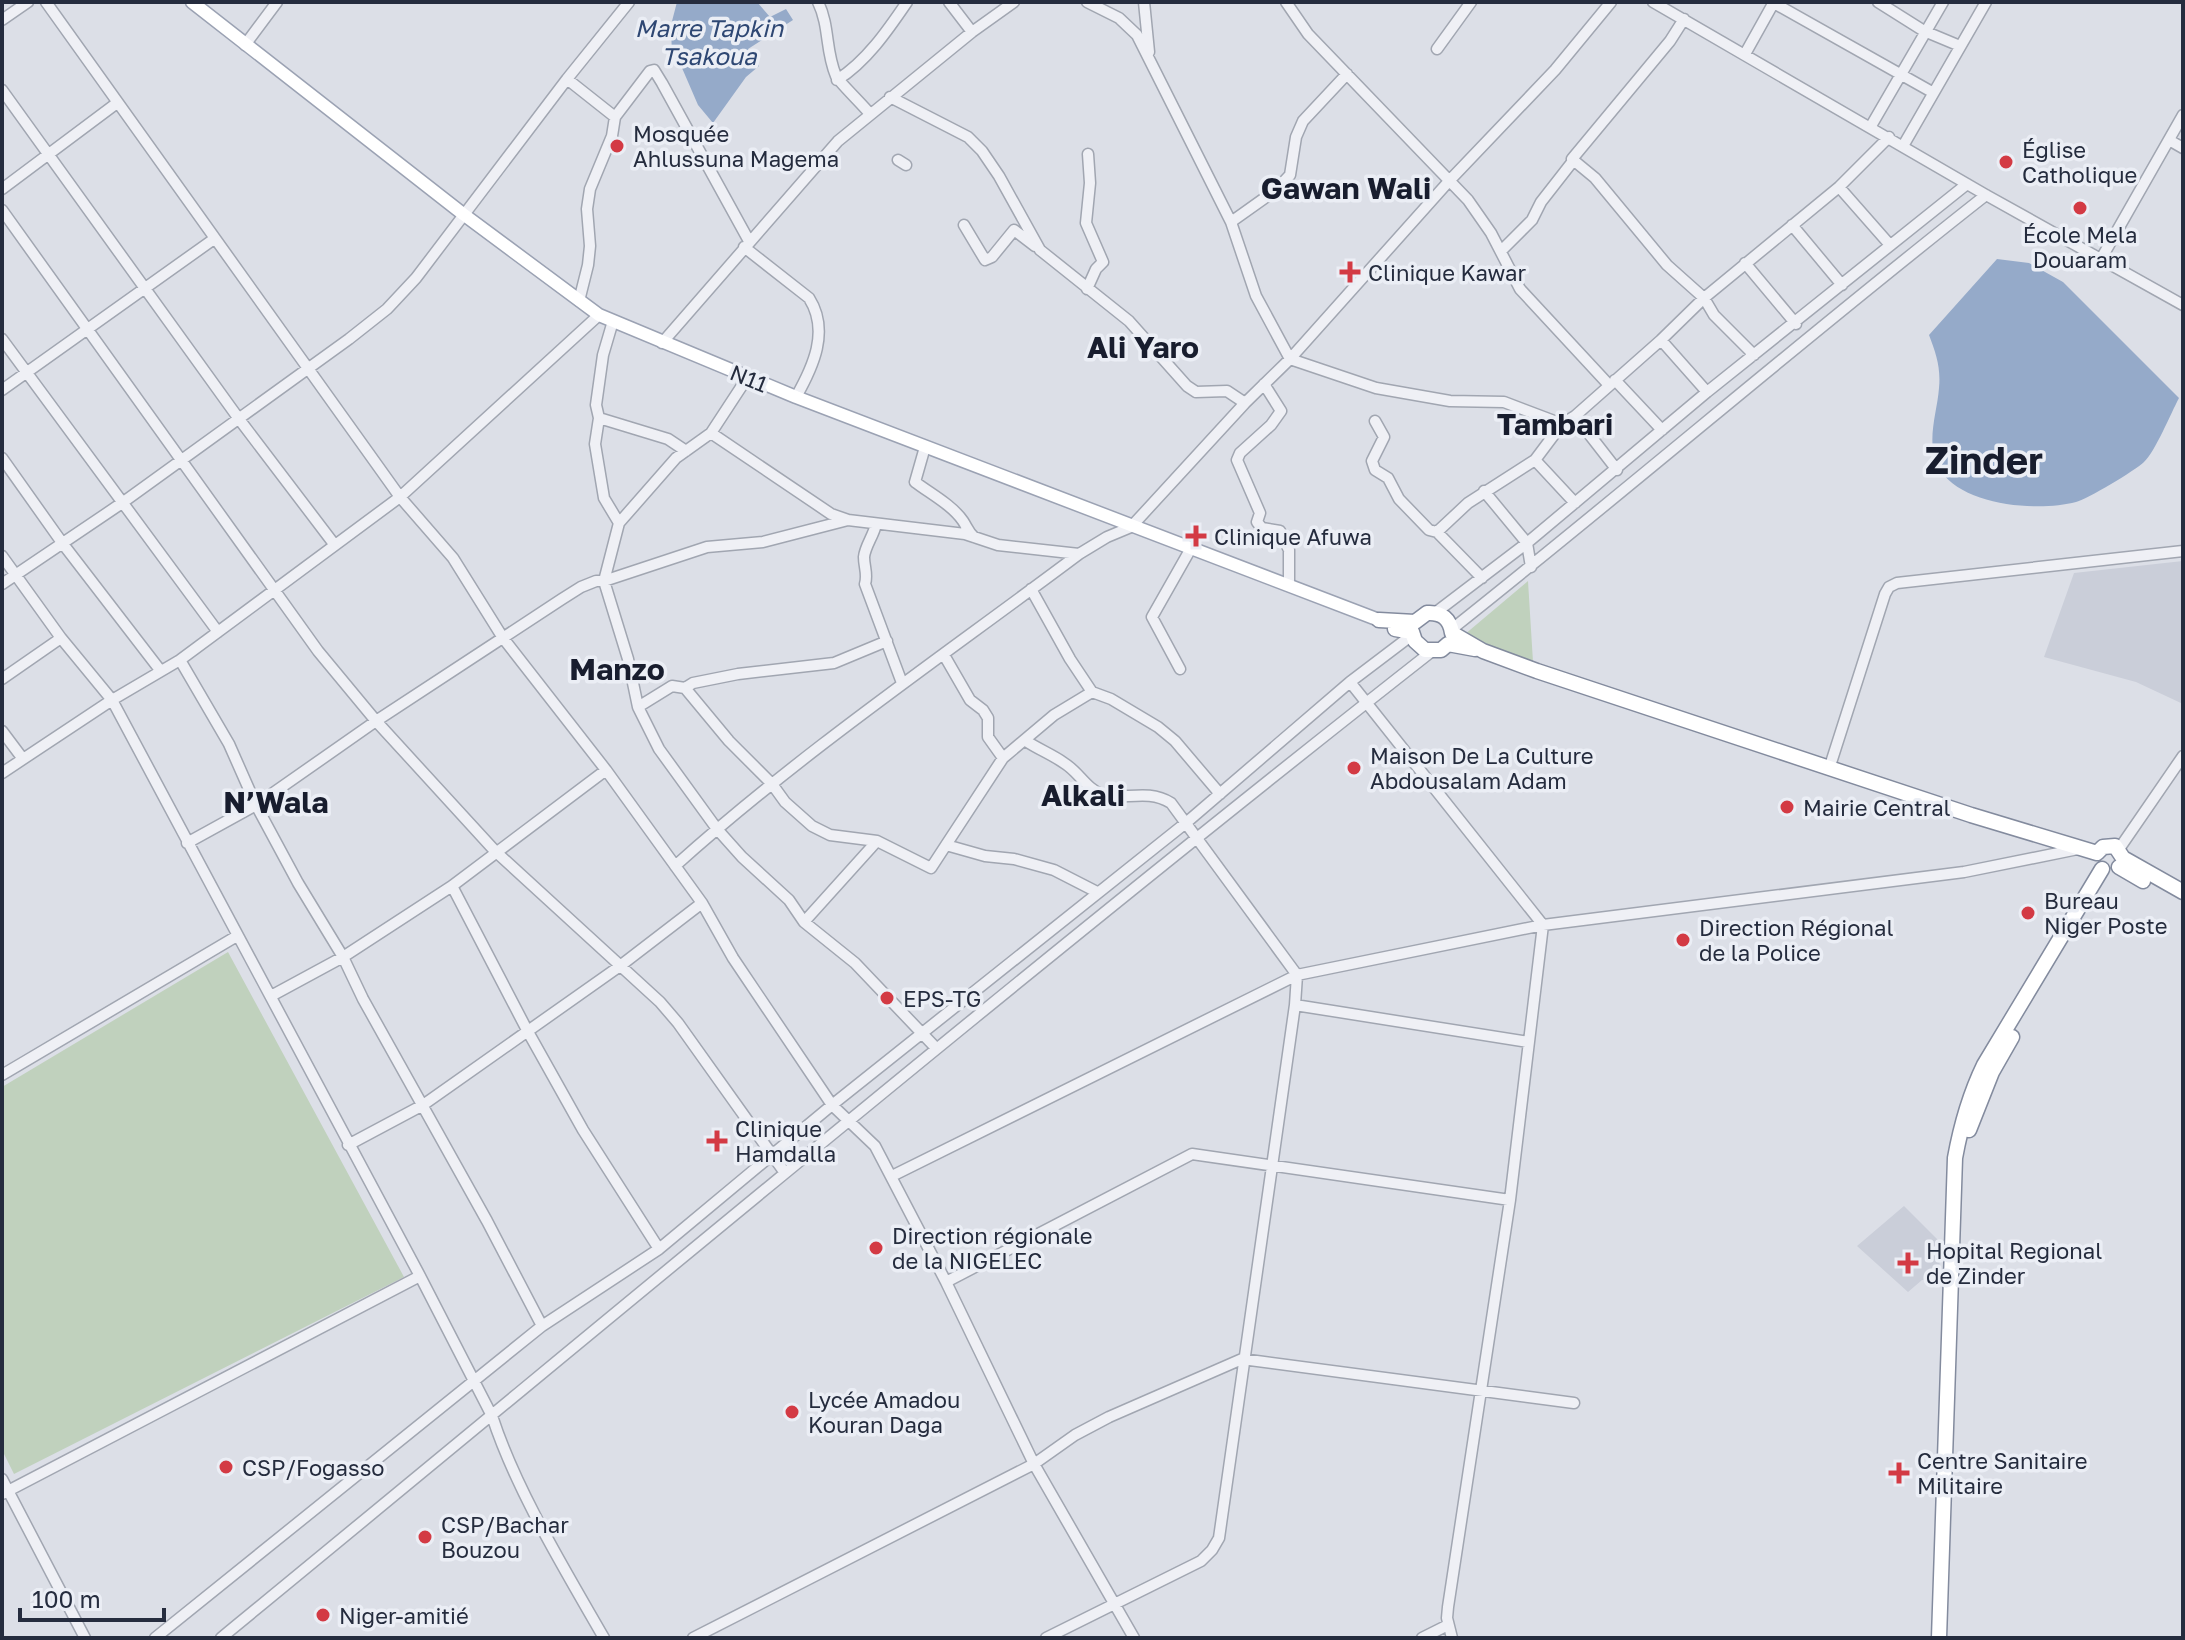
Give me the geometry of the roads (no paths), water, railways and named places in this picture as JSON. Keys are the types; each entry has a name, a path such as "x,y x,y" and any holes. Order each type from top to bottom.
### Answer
{"highway":[{"path":"1413,630 1427,613 1435,613 1446,618 1451,635 1483,651 1829,769 2097,853"},
{"path":"1379,620 1413,630"},
{"path":"1413,630 1419,647 1431,652 1441,650 1451,635"},
{"path":"2097,853 2107,845 2114,863 2183,903"},
{"path":"2097,853 2098,864 2114,863 2183,892"},
{"path":"1947,1638 1955,1158 1961,1125 1971,1092 1984,1065 2114,863"},
{"path":"1939,1638 1948,1500"}],"main road":[{"name":"N11","path":"196,3 245,45 463,214 599,315 747,378 1379,620"}],"street":[{"path":"2,20 28,2"},
{"path":"46,2 400,497 453,558 503,638 606,770 702,903 733,958 832,1105 875,1146 946,1282 1034,1464 1134,1638"},
{"path":"245,45 277,2"},
{"path":"2,584 122,503 372,322 403,293 629,2"},
{"path":"818,2 828,24 828,44 837,80 849,88 870,114"},
{"path":"837,80 866,57 907,2"},
{"path":"949,2 972,32"},
{"path":"662,343 828,151 890,97 1014,2"},
{"path":"1087,2 1119,18 1137,35 1231,222 1256,296 1290,359 1376,388 1450,401 1504,402 1562,424"},
{"path":"1144,2 1150,59"},
{"path":"1286,2 1308,34 1450,180 1480,217 1520,289 1662,430"},
{"path":"1437,49 1471,2"},
{"path":"675,866 772,784 902,683 1079,554 1131,527 1555,70 1611,2"},
{"path":"1653,2 2183,305"},
{"path":"1745,54 1773,2 1932,92"},
{"path":"1878,2 1924,31 1960,46"},
{"path":"1871,126 1943,2"},
{"path":"1903,146 1986,2"},
{"path":"1501,251 1532,220 1572,159 1670,41 1684,19"},
{"path":"579,301 590,246 587,209 590,189 612,136 615,117 645,76 654,70 747,244 809,298 814,306 818,320 814,364 796,397"},
{"path":"1231,222 1276,190 1290,175 1296,137 1303,121 1347,74"},
{"path":"567,79 615,117"},
{"path":"2,90 239,419 334,544"},
{"path":"890,97 968,137 982,151 1013,198 1040,250"},
{"path":"2,189 117,103"},
{"path":"2101,259 2183,115"},
{"path":"1437,532 1455,512 1535,460 1562,424 1661,340 1704,298 1839,187 1889,137"},
{"path":"2169,140 2183,148"},
{"path":"1087,289 1096,269 1103,262 1086,223 1090,183 1088,154"},
{"path":"1572,159 1595,178 1667,265 1704,298 1714,315 1754,355"},
{"path":"1435,613 1527,543 1707,392 1796,324 1967,184"},
{"path":"1839,187 1890,245"},
{"path":"1451,635 1890,270 1986,195"},
{"path":"2,210 318,651 376,721 495,851 660,1002 785,1173"},
{"path":"964,225 985,260 992,257 1014,230 1129,321 1196,392 1227,391 1245,403"},
{"path":"1792,225 1842,285"},
{"path":"2,390 214,239"},
{"path":"1745,263 1796,324"},
{"path":"2,773 112,700 180,660 400,497 599,315"},
{"path":"613,321 603,355 596,405 599,418 595,444 604,498 619,523"},
{"path":"2,339 218,632"},
{"path":"1661,340 1707,392"},
{"path":"747,378 711,433 654,480 619,523 604,581 628,659 638,707 659,749 717,829 789,900 804,922 855,963 936,1048"},
{"path":"1264,384 1281,411 1271,425 1240,453 1237,460 1260,513 1257,522 1262,528 1280,531 1289,550 1289,586"},
{"path":"1575,416 1617,470"},
{"path":"599,418 668,439 686,451"},
{"path":"1375,421 1384,437 1372,461 1375,470 1388,478 1399,499 1429,530 1437,532 1482,578"},
{"path":"711,433 831,514 848,520 965,534 998,545 1079,554"},
{"path":"925,447 915,482 962,521 965,530 974,538"},
{"path":"2,458 63,544 160,670"},
{"path":"1535,460 1575,503"},
{"path":"1484,491 1527,543 1531,567"},
{"path":"187,843 256,805 376,721 581,587 707,547 763,542 848,520"},
{"path":"876,524 864,556 865,584 902,683"},
{"path":"1180,669 1152,617 1190,550"},
{"path":"1829,769 1889,587 1897,583 2183,551"},
{"path":"2,556 61,638 112,700 420,1276 492,1416 499,1438 552,1544 604,1638"},
{"path":"1031,589 1092,692 1111,699 1158,727 1175,741 1220,794"},
{"path":"155,1638 542,1326 659,1249 832,1105 1187,822 1413,630"},
{"path":"2,679 61,638"},
{"path":"638,707 672,686 685,688 693,683 738,674 834,663 887,641"},
{"path":"221,1638 936,1048 1431,652"},
{"path":"944,655 970,700 988,718 988,737 1003,758"},
{"path":"180,660 229,744 256,805 343,957 542,1326"},
{"path":"1350,682 1543,925 1510,1200 1448,1607 1452,1638"},
{"path":"685,688 785,802 820,831 840,837 877,841 931,868 1003,758 1054,715 1092,692"},
{"path":"2,731 23,759"},
{"path":"1026,741 1065,763 1093,791 1107,796 1132,794 1167,800 1187,822 1195,838 1297,975 1219,1538 1201,1561 1046,1638"},
{"path":"2114,863 2183,756"},
{"path":"271,996 343,957 452,886 606,770"},
{"path":"804,922 877,841"},
{"path":"946,845 1054,870 1097,892"},
{"path":"892,1176 1297,975 1543,925 1964,872 2080,848"},
{"path":"452,886 583,1130 659,1249"},
{"path":"348,1145 423,1105 620,966 702,903"},
{"path":"2,1075 237,936"},
{"path":"1295,1005 1528,1042"},
{"path":"946,1282 1192,1154 1510,1200"},
{"path":"5,1492 420,1276"},
{"path":"693,1638 1034,1464 1075,1435 1109,1417 1242,1359 1574,1403"},
{"path":"2,1479 5,1492 85,1638"},
{"path":"1422,1638 1448,1625"}],"water":[{"name":"Marre Tapkin Tsakoua","path":"677,2 757,2 770,17 786,9 793,20 748,49 759,66 746,77 713,123 698,105 682,68 672,57 671,25"},
{"path":"1997,259 2029,263 2063,282 2179,398 2144,462 2076,502 2023,506 1984,499 1952,483 1936,461 1932,440 1939,374 1929,335"}],"place":[{"name":"Mosquée Ahlussuna Magema","path":"617,146"},
{"name":"Église Catholique","path":"2006,162"},
{"name":"École Mela Douaram","path":"2080,208"},
{"name":"Clinique Kawar","path":"1350,272"},
{"name":"Clinique Afuwa","path":"1196,536"},
{"name":"Maison De La Culture Abdousalam Adam","path":"1354,768"},
{"name":"Mairie Central","path":"1787,807"},
{"name":"Bureau Niger Poste","path":"2028,913"},
{"name":"Direction Régional de la Police","path":"1683,940"},
{"name":"EPS-TG","path":"887,998"},
{"name":"Clinique Hamdalla","path":"717,1141"},
{"name":"Direction régionale de la NIGELEC","path":"876,1248"},
{"name":"Hopital Regional de Zinder","path":"1908,1263"},
{"name":"Lycée Amadou Kouran Daga","path":"792,1412"},
{"name":"CSP/Fogasso","path":"226,1467"},
{"name":"Centre Sanitaire Militaire","path":"1899,1473"},
{"name":"CSP/Bachar Bouzou","path":"425,1537"},
{"name":"Niger-amitié","path":"323,1615"}],"district":[{"name":"Gawan Wali","path":"1346,188"},
{"name":"Ali Yaro","path":"1143,347"},
{"name":"Tambari","path":"1555,424"},
{"name":"Zinder","path":"1984,459"},
{"name":"Manzo","path":"617,669"},
{"name":"Alkali","path":"1083,795"},
{"name":"N’Wala","path":"276,802"}]}
